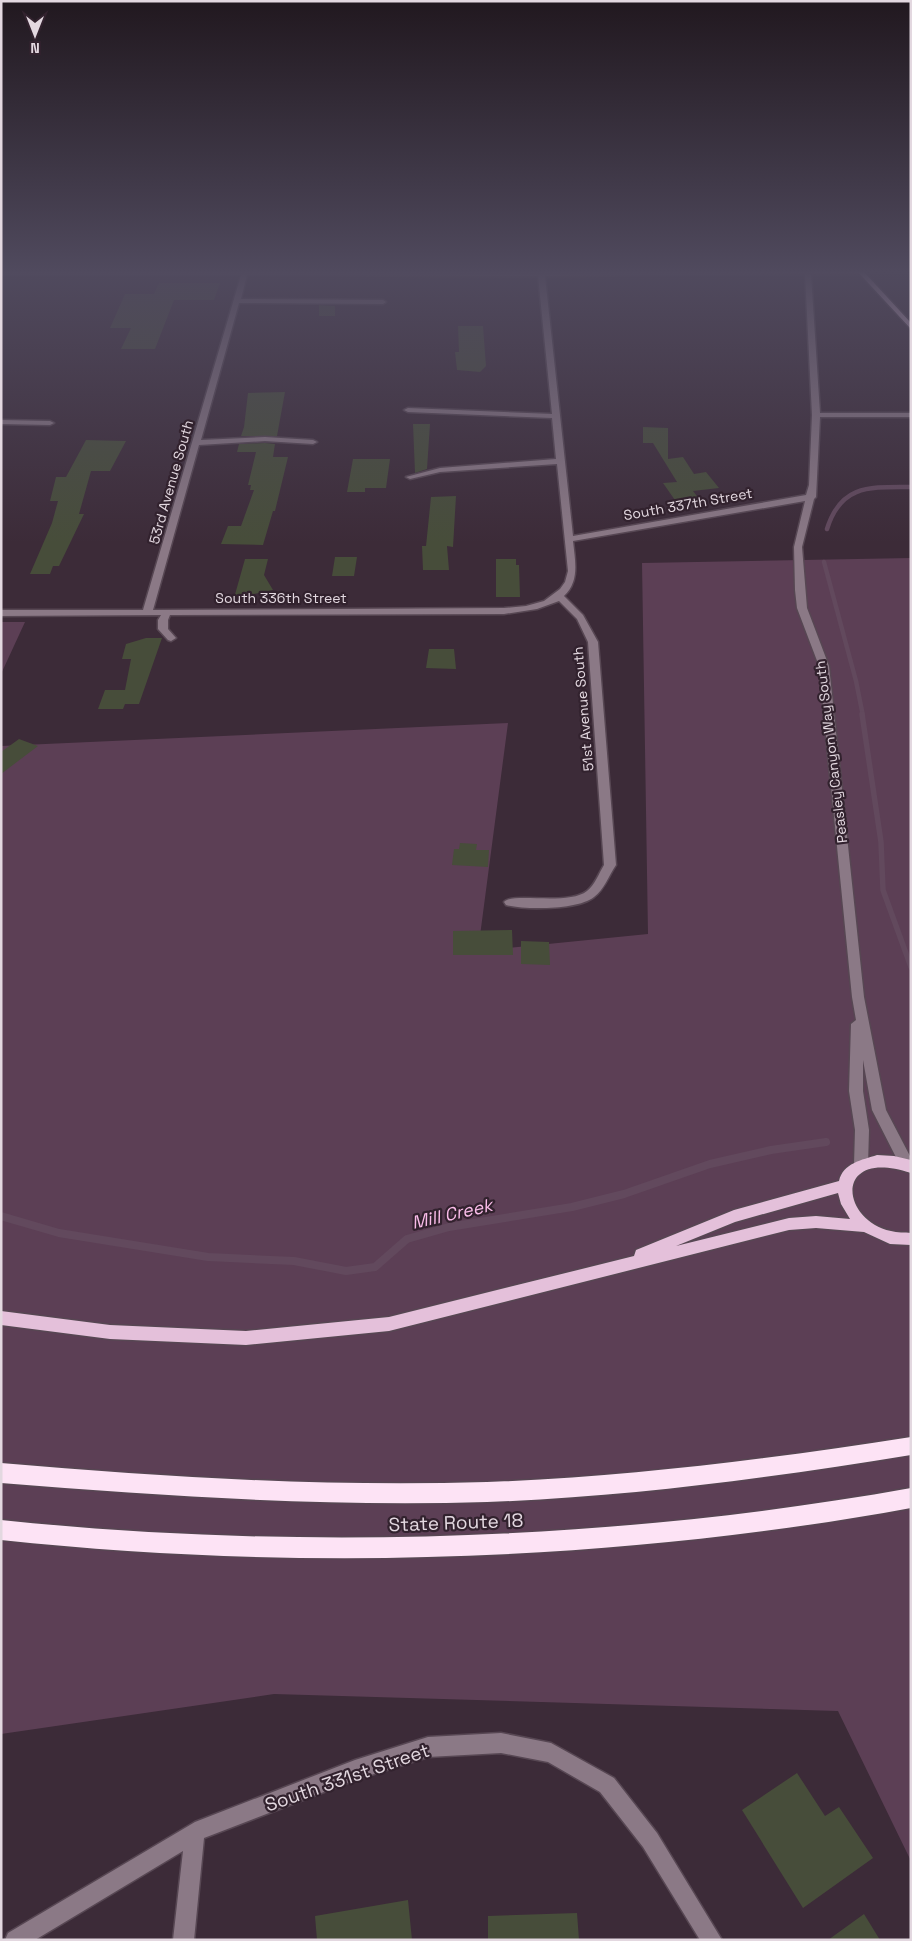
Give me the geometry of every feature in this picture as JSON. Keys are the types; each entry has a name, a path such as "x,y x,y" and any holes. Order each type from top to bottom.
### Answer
{"highway":[{"name":"State Route 18","path":"1,1473 197,1488 386,1493 488,1492 666,1480 779,1467 911,1446"},
{"name":"State Route 18","path":"1,1530 81,1538 237,1546 344,1548 505,1544 601,1539 757,1522 863,1507 911,1498"}],"main road":[{"path":"909,1166 883,1160 861,1165 850,1173 845,1185 844,1195 848,1206 864,1226 878,1234 893,1238 911,1239"},
{"path":"611,1268 698,1229 748,1212 805,1198 845,1185"},
{"path":"1,1318 110,1332 246,1338 389,1324 789,1224 816,1222 864,1226"}],"street":[{"name":"53rd Avenue South","path":"148,613 218,363"},
{"path":"550,363 570,539 571,580 568,589 560,597"},
{"name":"Peasley Canyon Way South","path":"813,363 816,415 812,497 803,519 798,547 802,608 824,666 858,997 878,1110 909,1166"},
{"path":"408,410 556,416"},
{"path":"816,415 911,415"},
{"path":"1,422 50,423"},
{"path":"195,442 265,439 313,442"},
{"path":"410,477 440,470 561,461"},
{"name":"South 337th Street","path":"570,539 812,497"},
{"name":"South 336th Street","path":"1,613 504,611 522,610 560,597"},
{"name":"51st Avenue South","path":"510,902 571,902 586,898 610,865 593,642 588,626 573,608 560,597"},
{"path":"167,613 163,620 163,629 171,638"},
{"name":"Peasley Canyon Way South","path":"858,997 856,1091 862,1130 861,1165"},
{"name":"South 331st Street","path":"14,1940 195,1832 355,1770 428,1747 501,1743 551,1753 607,1785 650,1840 712,1940"},
{"path":"183,1940 195,1832"}],"shaded area":[{"path":"911,558 911,1861 838,1711 274,1694 1,1734 1,746 508,723 478,951 648,934 642,563"},
{"path":"1,622 25,622 1,674"}],"building":[{"path":"456,363 486,363 486,366 480,372 457,370"},
{"path":"285,392 277,436 241,436 244,427 248,393"},
{"path":"413,424 430,424 427,469 415,473"},
{"path":"643,427 668,428 668,459 683,457 694,474 706,472 719,488 693,491 700,500 677,503 663,483 677,482 653,443 643,443"},
{"path":"86,440 126,441 110,471 91,471 79,514 84,514 59,566 53,566 50,574 30,574 52,523 58,501 50,501 56,477 66,477"},
{"path":"239,444 275,444 273,457 288,457 275,511 273,511 263,545 221,544 228,526 241,526 254,490 250,490 251,485 248,485 256,452 237,452"},
{"path":"353,459 390,459 386,488 365,488 365,492 347,492"},
{"path":"456,496 453,547 447,546 449,570 423,570 422,546 426,546 431,497"},
{"path":"335,557 357,557 354,576 332,576"},
{"path":"245,559 268,559 264,575 273,590 234,598"},
{"path":"496,559 516,559 516,565 519,565 520,597 496,597"},
{"path":"146,638 162,638 139,704 125,704 123,709 98,709 105,690 125,690 131,659 122,659 126,644"},
{"path":"429,649 454,649 456,669 426,668"},
{"path":"19,739 38,746 1,774 1,752"},
{"path":"460,843 477,844 476,850 489,850 488,867 452,865 454,849 459,849"},
{"path":"512,930 513,955 453,955 453,931"},
{"path":"521,941 549,942 550,965 521,964"},
{"path":"797,1773 825,1816 839,1807 873,1858 803,1908 742,1810"},
{"path":"408,1900 412,1940 317,1940 315,1916"},
{"path":"577,1913 579,1940 488,1940 488,1916"},
{"path":"864,1914 880,1940 828,1940"}],"waterway":[{"path":"827,529 840,503 849,496 870,488 911,487"},
{"path":"824,562 856,681 863,716"},
{"path":"862,714 881,842 883,890 911,967"},
{"name":"Mill Creek","path":"1,1216 59,1233 208,1257 294,1261 346,1271 375,1267 407,1239 449,1227 572,1207 624,1194 710,1164 771,1150 826,1142"}]}
